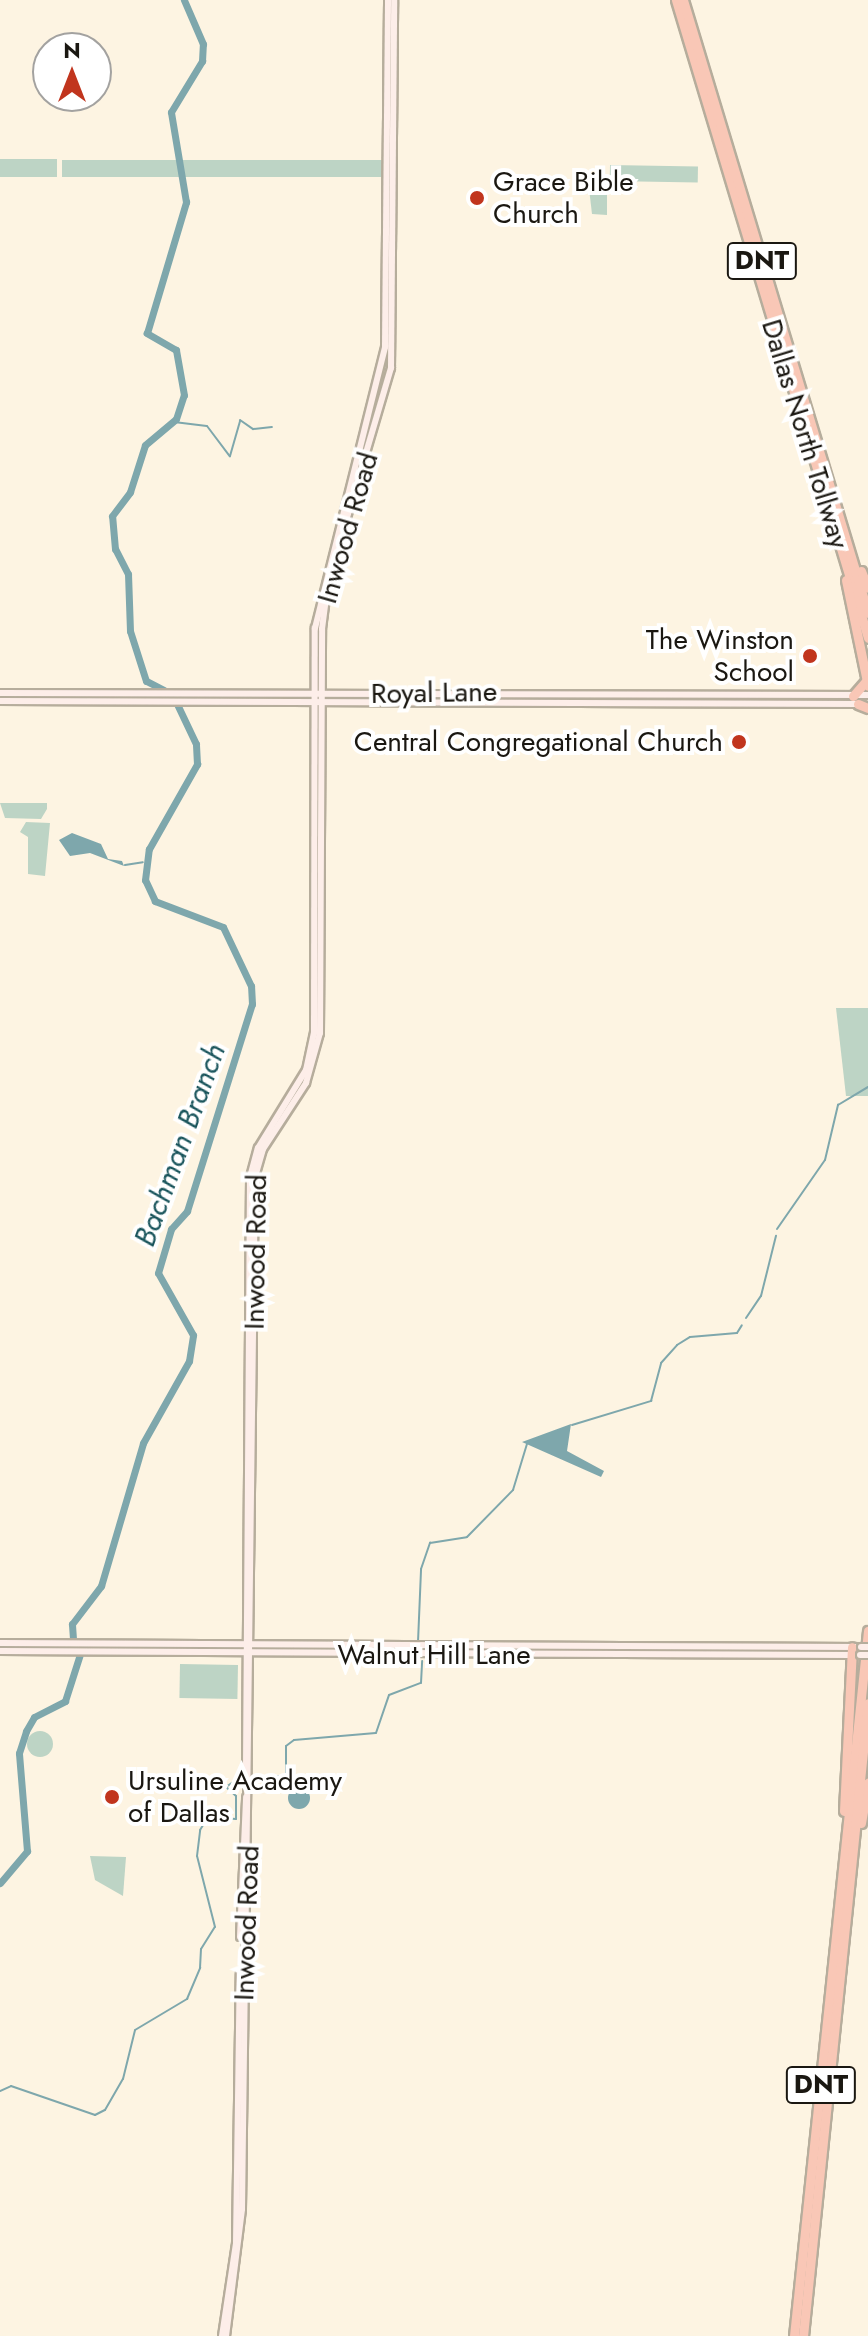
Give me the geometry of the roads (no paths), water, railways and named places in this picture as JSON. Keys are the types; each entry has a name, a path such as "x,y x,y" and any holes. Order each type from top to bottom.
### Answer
{"highway":[{"name":"Dallas North Tollway","path":"676,0 845,552 868,613"},
{"name":"Dallas North Tollway","path":"683,0 868,638"},
{"path":"845,552 868,588"},
{"path":"845,552 867,683 862,703"},
{"name":"DNT","path":"793,2336 868,1631"},
{"path":"846,1846 851,1669 860,1651"},
{"path":"839,1655 851,1669"},
{"name":"DNT","path":"803,2336 868,1703"},
{"path":"852,1858 868,1783"}],"main road":[{"name":"Inwood Road","path":"224,2336 240,2160 248,1804 253,1177 263,1149 304,1082 321,1027 317,826 318,698 324,575 375,407 385,347 388,0"},
{"name":"Inwood Road","path":"318,698 328,581 391,368 394,0"},
{"name":"Royal Lane","path":"0,693 244,698"},
{"name":"Royal Lane","path":"0,701 541,695 809,696 862,703"},
{"name":"Royal Lane","path":"862,703 868,695"},
{"path":"763,696 763,705"},
{"path":"809,696 809,705"},
{"name":"Royal Lane","path":"643,697 763,705 862,703"},
{"name":"Walnut Hill Lane","path":"0,1643 176,1648"},
{"name":"Walnut Hill Lane","path":"249,1648 839,1655 860,1651"},
{"name":"Walnut Hill Lane","path":"0,1651 249,1648 860,1651"}],"water":[{"path":"72,833 101,844 108,859 122,861 124,866 90,853 70,856 59,840"},
{"path":"571,1424 567,1451 604,1471 601,1477 522,1442"},
{"path":"295,1787 303,1787 310,1798 303,1809 295,1809 288,1802 288,1794"}],"waterway":[{"name":"Bachman Branch","path":"164,690 146,681 130,631 128,574 115,549 112,516 130,492 145,445 176,419 184,395 176,350 147,333 186,202 171,112 202,61 203,44 184,0"},
{"path":"174,422 207,426 230,456 240,420 253,429 272,427"},
{"name":"Bachman Branch","path":"73,1639 72,1624 101,1586 143,1443 189,1361 193,1335 158,1273 171,1229 187,1211 252,1004 251,986 223,927 155,901 145,880 149,849 197,764 196,744 177,704"},
{"path":"125,865 143,862"},
{"path":"777,1229 825,1160 838,1105 868,1087"},
{"path":"746,1318 761,1296 776,1236"},
{"path":"572,1425 651,1401 661,1363 677,1345 690,1337 737,1333 742,1325"},
{"path":"418,1642 421,1569 430,1543 467,1537 513,1490 527,1444"},
{"name":"Bachman Branch","path":"0,1883 27,1851 19,1753 26,1731 34,1717 65,1701 80,1654"},
{"path":"254,1776 286,1776 286,1746 294,1740 376,1733 389,1695 421,1683 422,1661"},
{"path":"0,2091 11,2086 95,2115 105,2110 123,2079 135,2030 187,1999 200,1968 201,1949 215,1927 197,1856 200,1830 208,1817 236,1819 236,1796 226,1787 243,1775"}],"place":[{"name":"Grace Bible Church","path":"477,198"},
{"name":"The Winston School","path":"810,656"},
{"name":"Central Congregational Church","path":"739,742"},
{"name":"Ursuline Academy of Dallas","path":"112,1797"}]}
